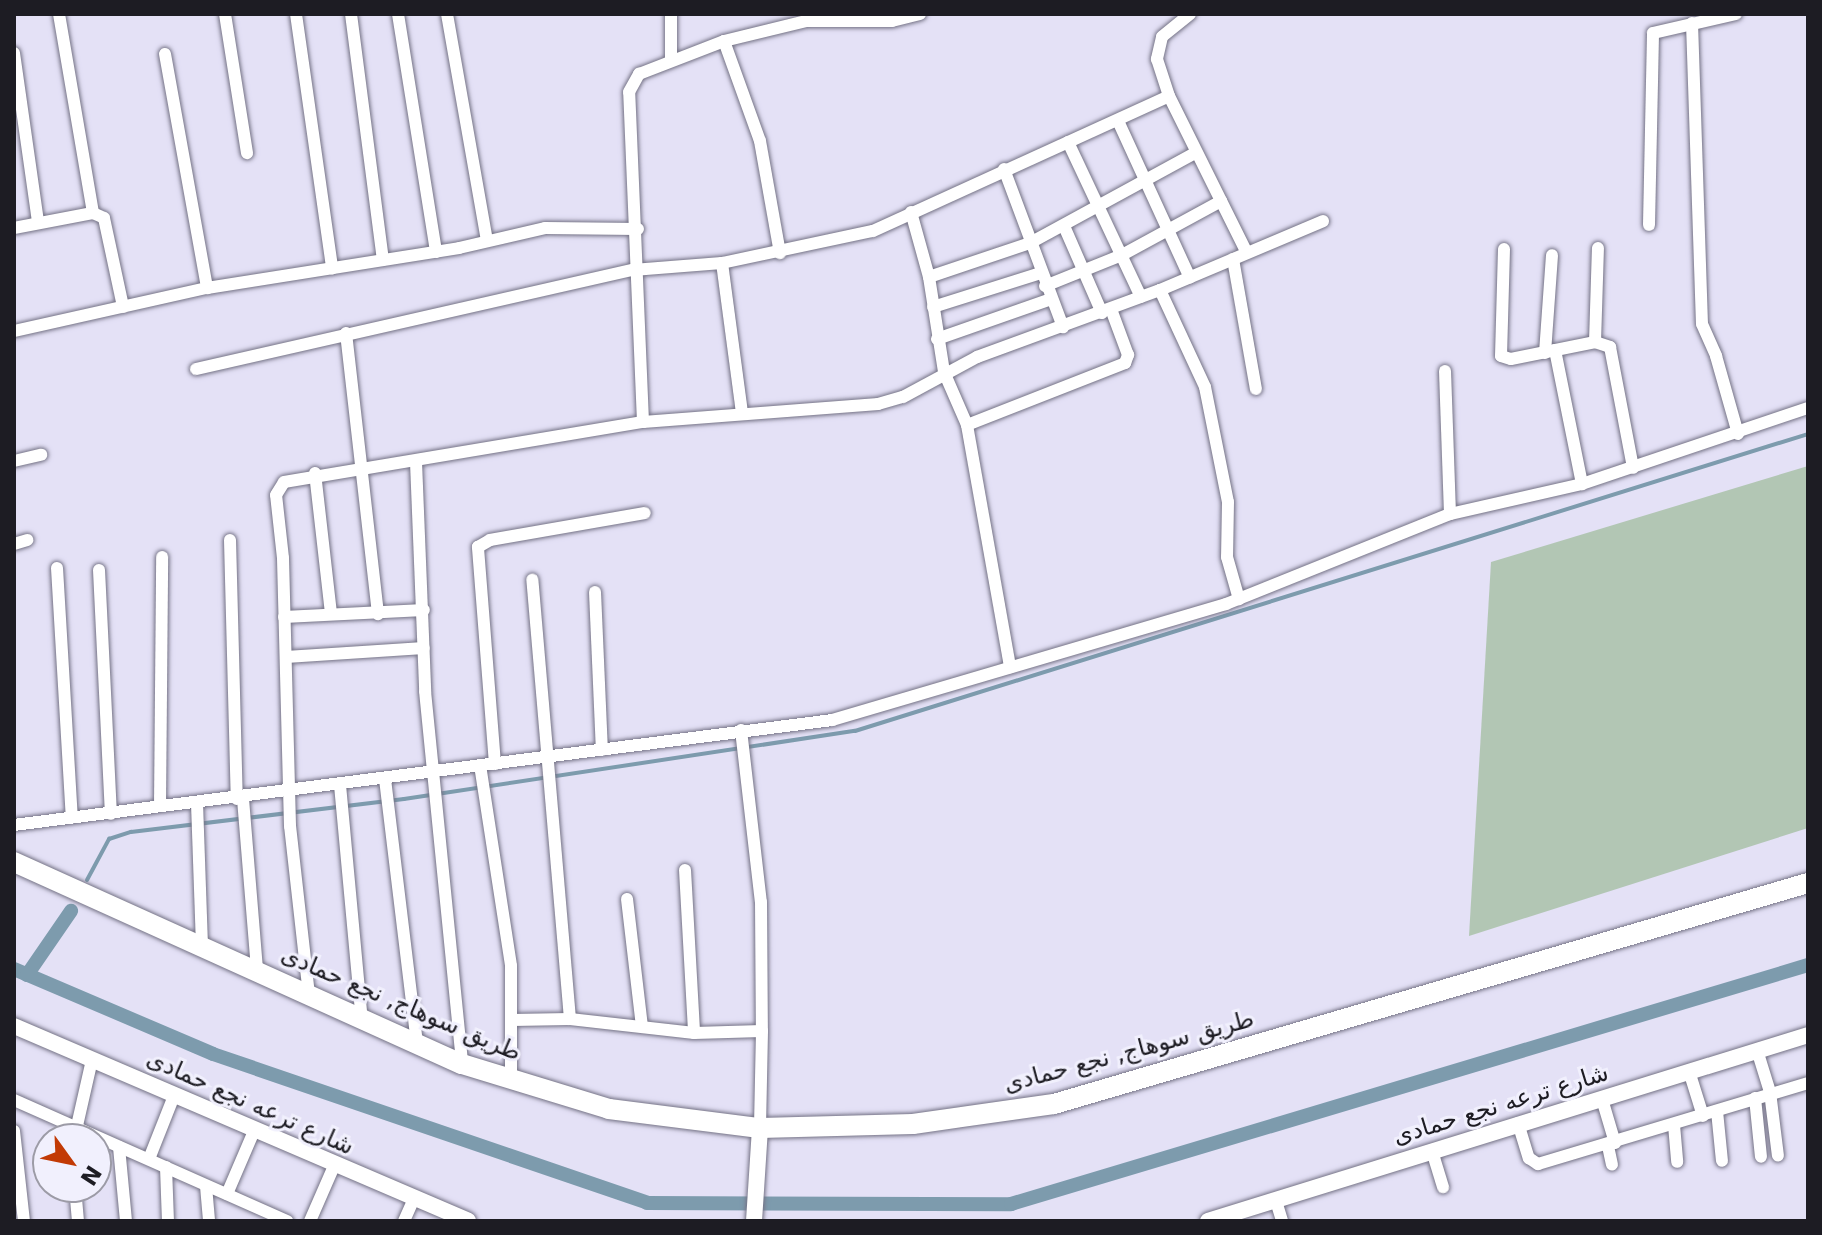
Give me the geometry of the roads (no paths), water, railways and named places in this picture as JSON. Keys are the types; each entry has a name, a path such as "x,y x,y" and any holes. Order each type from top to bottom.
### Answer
{"main road":[{"name":"طريق سوهاج, نجع حمادى","path":"14,862 462,1064 621,1111 760,1128 913,1124 1054,1104 1808,883"}],"street":[{"path":"59,14 93,213"},
{"path":"225,14 247,153"},
{"path":"296,14 332,268"},
{"path":"351,14 383,260"},
{"path":"398,14 436,252"},
{"path":"447,14 487,241"},
{"path":"671,14 671,59"},
{"path":"643,422 633,270 638,229 629,92 639,74 671,59 724,41 806,21 892,21 920,14"},
{"path":"1190,14 1170,20 1157,52 1169,96 1247,253"},
{"path":"1649,225 1652,40 1657,29 1736,14"},
{"path":"1692,23 1702,324 1738,434"},
{"path":"724,41 760,141 780,253"},
{"path":"14,53 38,221"},
{"path":"165,54 207,288"},
{"path":"196,369 633,270 722,263 873,231 1004,169 1119,123 1169,96"},
{"path":"1119,123 1148,177 1190,278"},
{"path":"1068,142 1141,297"},
{"path":"929,277 1030,243 1195,153"},
{"path":"1004,169 1063,327"},
{"path":"933,307 1085,272 1221,201"},
{"path":"911,212 929,277 944,372 967,425 1010,667"},
{"path":"14,228 38,221 93,213 106,222 123,307"},
{"path":"309,995 290,792 276,495 284,482 315,473 416,462 643,422 742,412 878,404 903,397 944,372 1160,290 1323,221"},
{"path":"14,331 207,288 436,252 560,226 638,229"},
{"path":"967,425 1125,363 1128,355 1064,226"},
{"path":"1595,342 1598,248"},
{"path":"1504,249 1499,352 1511,359 1595,342 1604,343 1612,352 1633,468"},
{"path":"1552,255 1550,351 1582,484"},
{"path":"1233,259 1256,389"},
{"path":"722,263 742,412"},
{"path":"1160,290 1205,387 1228,502 1227,557 1239,599"},
{"path":"937,339 1051,299"},
{"path":"346,333 378,614"},
{"path":"1445,371 1450,514"},
{"path":"14,815 14,824 111,814 832,720 1239,599 1450,514 1582,484 1808,408"},
{"path":"14,461 41,455"},
{"path":"416,462 432,771 462,1064"},
{"path":"315,473 331,613"},
{"path":"495,764 478,547 490,540 645,513"},
{"path":"230,540 240,799 257,971"},
{"path":"160,806 162,557"},
{"path":"57,568 72,818"},
{"path":"99,570 111,814"},
{"path":"532,580 570,1019"},
{"path":"595,592 602,750"},
{"path":"284,617 424,610"},
{"path":"286,657 424,648"},
{"path":"741,730 761,902 760,1128 754,1221"},
{"path":"480,765 511,966 511,1080"},
{"path":"385,779 417,1045"},
{"path":"340,785 362,1020"},
{"path":"197,803 202,945"},
{"path":"685,870 694,1033"},
{"path":"627,899 642,1026"},
{"path":"512,1020 570,1019 694,1033 762,1031"},
{"name":"شارع ترعه نجع حمادى","path":"14,1026 413,1201 468,1221"},
{"name":"شارع ترعه نجع حمادى","path":"1208,1221 1757,1050 1807,1040"},
{"path":"1757,1050 1770,1092 1778,1156"},
{"path":"76,1123 92,1060"},
{"path":"1689,1071 1703,1116"},
{"path":"1518,1123 1529,1158 1538,1164 1808,1083"},
{"path":"149,1159 174,1096"},
{"path":"1755,1098 1761,1157"},
{"path":"1602,1099 1612,1144 1612,1165"},
{"path":"14,1100 57,1123"},
{"path":"1717,1111 1722,1161"},
{"path":"1674,1125 1677,1162"},
{"path":"14,1131 24,1221"},
{"path":"227,1194 254,1131"},
{"path":"112,1145 227,1194 265,1216 287,1221"},
{"path":"119,1147 126,1221"},
{"path":"1432,1151 1443,1187"},
{"path":"310,1221 334,1166"},
{"path":"166,1167 168,1221"},
{"path":"206,1186 209,1221"},
{"path":"404,1221 413,1201"},
{"path":"1276,1201 1282,1221"}],"waterway":[{"path":"87,880 109,839 131,832 404,799 855,731 1808,434"},
{"path":"27,975 71,911"},
{"path":"14,969 213,1054 647,1203 1011,1204 1808,965"}]}
